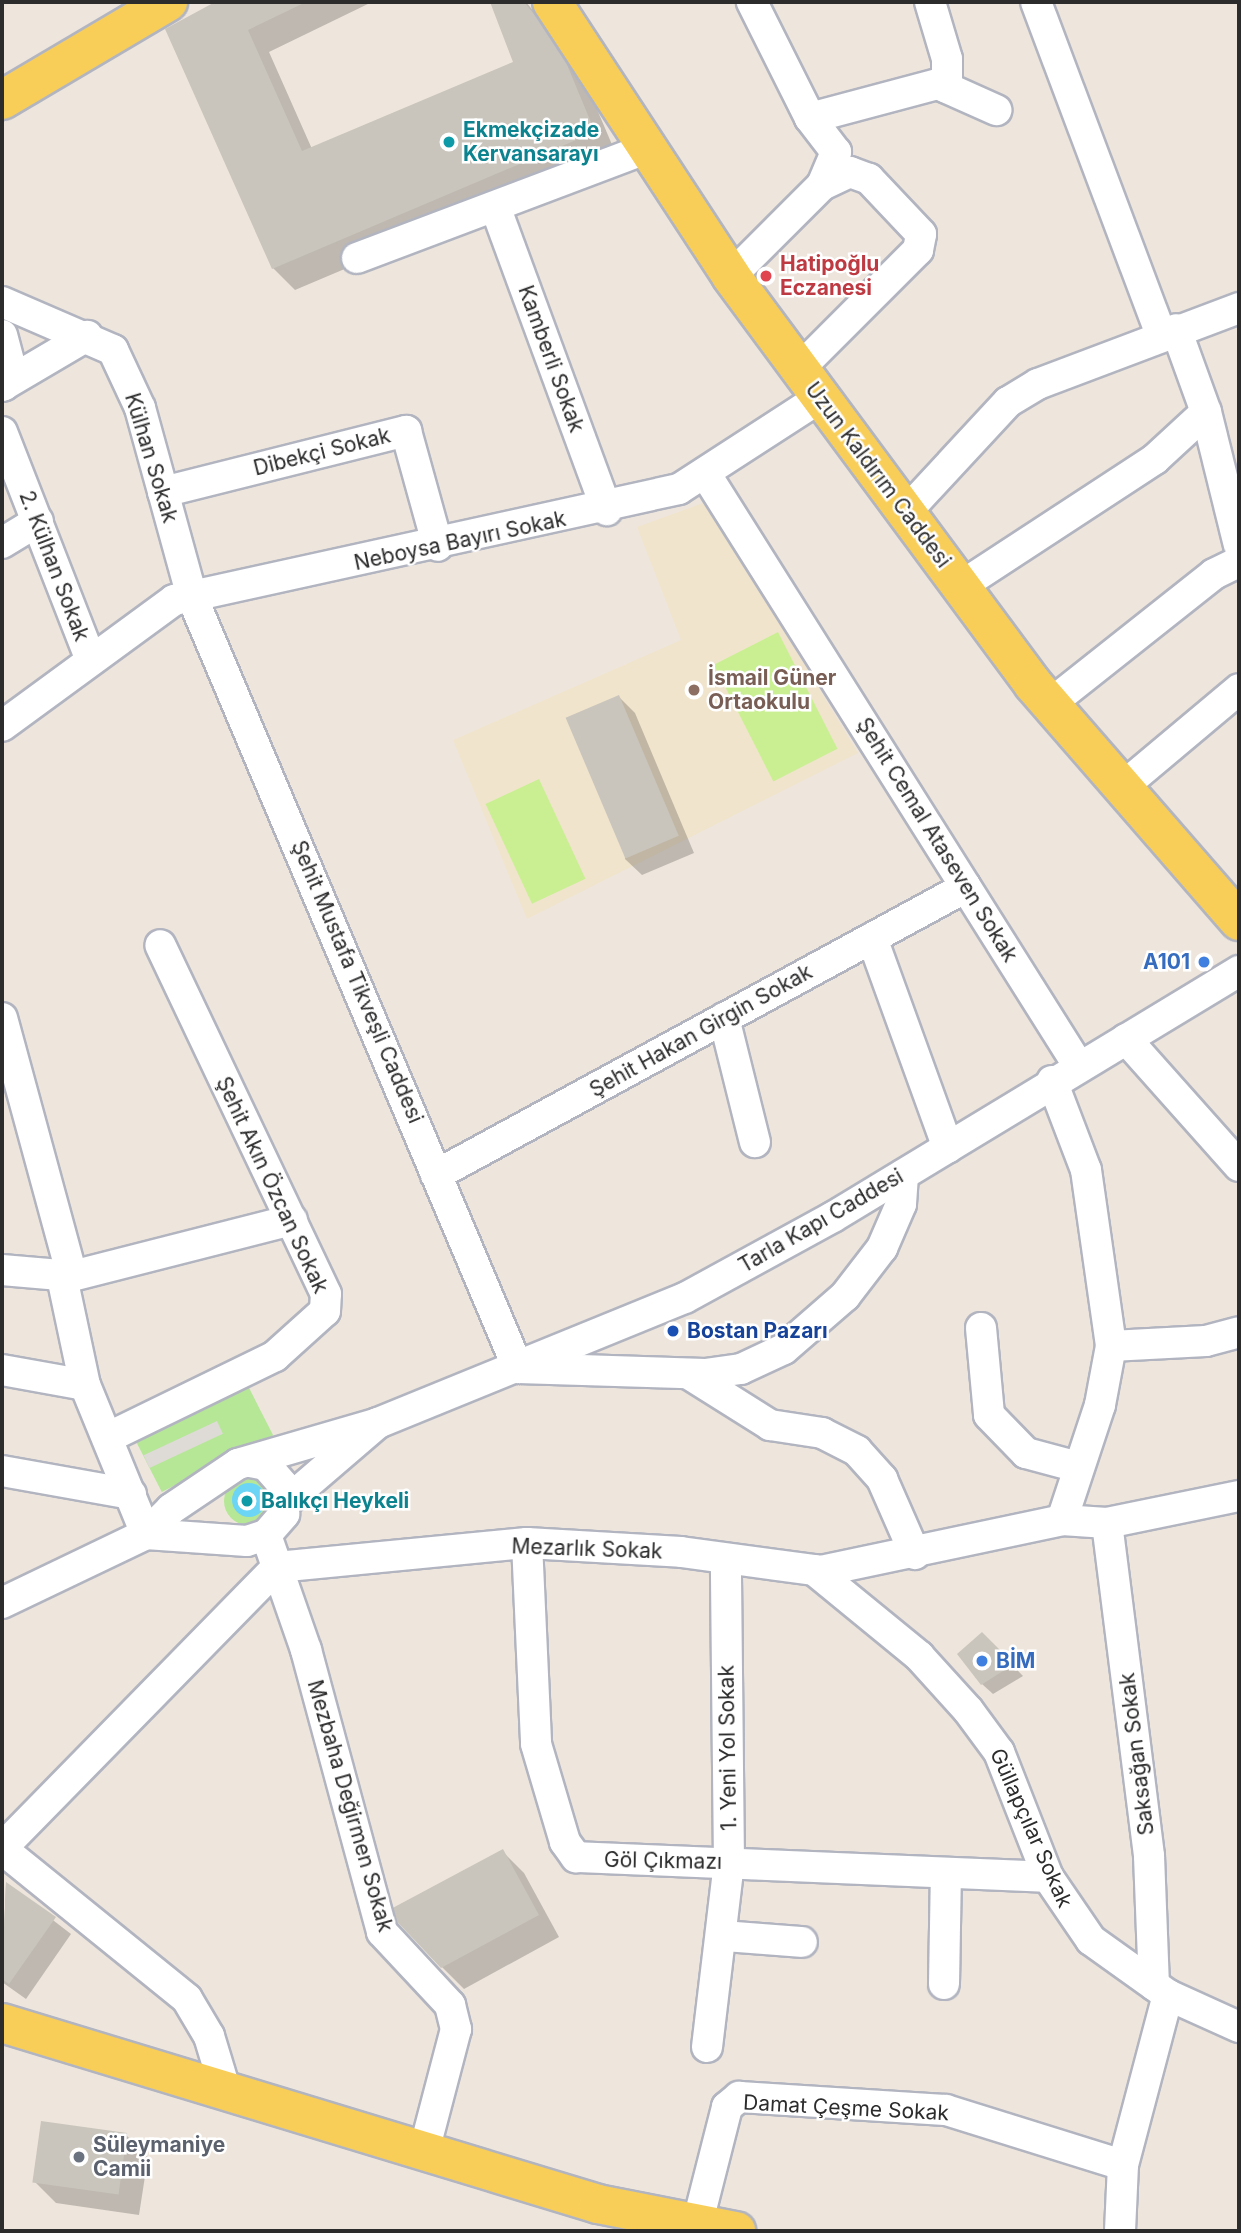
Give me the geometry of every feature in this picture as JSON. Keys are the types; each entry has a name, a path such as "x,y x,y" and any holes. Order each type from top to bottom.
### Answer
{"main road":[{"path":"2,100 169,2"},
{"name":"Uzun Kaldırım Caddesi","path":"552,2 731,276 961,586 1050,704 1120,789 1239,921"},
{"path":"6,2021 598,2204 736,2231"}],"street":[{"path":"731,276 822,185 836,152 810,118 752,2"},
{"path":"930,2 947,59 947,88"},
{"path":"1035,2 1169,332 1206,412 1239,545"},
{"path":"810,118 938,84 996,110"},
{"path":"357,258 496,209 646,149"},
{"name":"Neboysa Bayırı Sokak","path":"2,726 174,600 607,510 679,489 705,472 810,383 918,250 921,234 869,179 850,172 822,185"},
{"name":"Kamberli Sokak","path":"496,209 607,510"},
{"path":"2,302 47,326 87,336"},
{"path":"906,512 1008,402 1169,332 1239,308"},
{"path":"2,335 9,362 3,386"},
{"path":"3,386 87,336"},
{"name":"Külhan Sokak","path":"87,336 113,351 140,408 192,597"},
{"path":"961,586 1154,458 1206,412"},
{"name":"Dibekçi Sokak","path":"163,492 406,431 438,546"},
{"name":"2. Külhan Sokak","path":"2,432 91,660"},
{"name":"Şehit Cemal Ataseven Sokak","path":"705,472 1078,1065"},
{"path":"2,542 38,521"},
{"path":"1050,704 1214,574 1239,562"},
{"name":"Şehit Mustafa Tikveşli Caddesi","path":"192,597 518,1368"},
{"path":"1120,789 1239,689"},
{"name":"Şehit Hakan Girgin Sokak","path":"436,1175 966,887"},
{"path":"872,938 948,1148"},
{"name":"Şehit Akın Özcan Sokak","path":"109,1437 275,1356 314,1327 325,1311 326,1294 160,945"},
{"name":"Tarla Kapı Caddesi","path":"2,1603 146,1534 218,1478 250,1462 350,1426 378,1423 518,1368 685,1297 904,1175 1078,1065 1239,971"},
{"path":"2,1018 67,1276 85,1385 109,1437 146,1534"},
{"path":"724,1018 755,1142"},
{"path":"1126,1039 1239,1166"},
{"path":"1052,1081 1086,1170 1111,1346 1062,1520"},
{"path":"518,1368 689,1374 741,1369 818,1324 882,1248 901,1204 904,1175"},
{"path":"2,1270 67,1276 292,1220"},
{"path":"981,1328 989,1415 1026,1453 1078,1467"},
{"path":"1111,1346 1206,1341 1239,1332"},
{"path":"2,1370 85,1385"},
{"path":"689,1374 770,1425 822,1433 857,1451 882,1479 915,1554"},
{"name":"Tarla Kapı Caddesi","path":"146,1534 230,1539 266,1535 286,1502 378,1423"},
{"path":"250,1462 276,1474 286,1502"},
{"path":"2,1471 131,1494"},
{"path":"218,1478 213,1510 230,1539"},
{"name":"Mezarlık Sokak","path":"277,1567 527,1543 726,1559 814,1570 915,1554 1062,1520 1107,1523 1239,1496"},
{"name":"Saksağan Sokak","path":"1107,1523 1149,1856 1161,1990 1123,2165 1120,2231"},
{"name":"Mezbaha Değirmen Sokak","path":"266,1535 382,1932 450,2005 456,2029 424,2151"},
{"name":"Göl Çıkmazı","path":"527,1543 536,1744 565,1842 576,1857 1048,1877"},
{"name":"1. Yeni Yol Sokak","path":"707,2047 724,1936 729,1863 726,1559"},
{"path":"225,2089 209,2036 187,1999 2,1848 277,1567"},
{"name":"Güllapçılar Sokak","path":"814,1570 919,1656 968,1710 999,1752 1048,1877 1091,1940 1161,1990 1239,2028"},
{"path":"944,1984 946,1873"},
{"path":"724,1936 802,1941"},
{"name":"Damat Çeşme Sokak","path":"697,2225 727,2107 739,2097 946,2110 1123,2165"}],"shaded area":[{"name":"İsmail Güner Ortaokulu","path":"706,502 858,753 527,919 453,740 681,640 637,527"},
{"path":"217,1421 223,1434 150,1468 144,1455"}],"green space":[{"path":"778,632 837,749 773,781 714,665"},
{"path":"539,779 585,879 532,904 486,804"},
{"path":"245,1380 273,1435 162,1492 134,1437"},
{"path":"248,1477 265,1484 272,1501 265,1518 248,1525 231,1518 224,1501 231,1484"}],"water":[{"path":"249,1483 261,1488 266,1500 261,1512 249,1517 237,1512 232,1500 237,1488"}],"building":[{"name":"Ekmekçizade Kervansarayı","path":"215,2 306,2 248,30 302,151 513,62 490,2 524,2 558,43 595,132 272,269 165,29"},
{"path":"619,695 679,836 625,858 566,718"},
{"path":"982,1632 1014,1664 981,1685 957,1654"},
{"path":"503,1849 539,1915 441,1968 387,1911"},
{"path":"6,1882 56,1917 9,1984 2,1979"},
{"name":"Süleymaniye Camii","path":"41,2121 127,2133 119,2195 32,2182"}],"place":[{"name":"Ekmekçizade Kervansarayı","path":"449,142"},
{"name":"Hatipoğlu Eczanesi","path":"766,276"},
{"name":"İsmail Güner Ortaokulu","path":"694,690"},
{"name":"A101","path":"1204,962"},
{"name":"Bostan Pazarı","path":"673,1331"},
{"name":"Balıkçı Heykeli","path":"247,1501"},
{"name":"BİM","path":"982,1661"},
{"name":"Süleymaniye Camii","path":"79,2157"}]}
